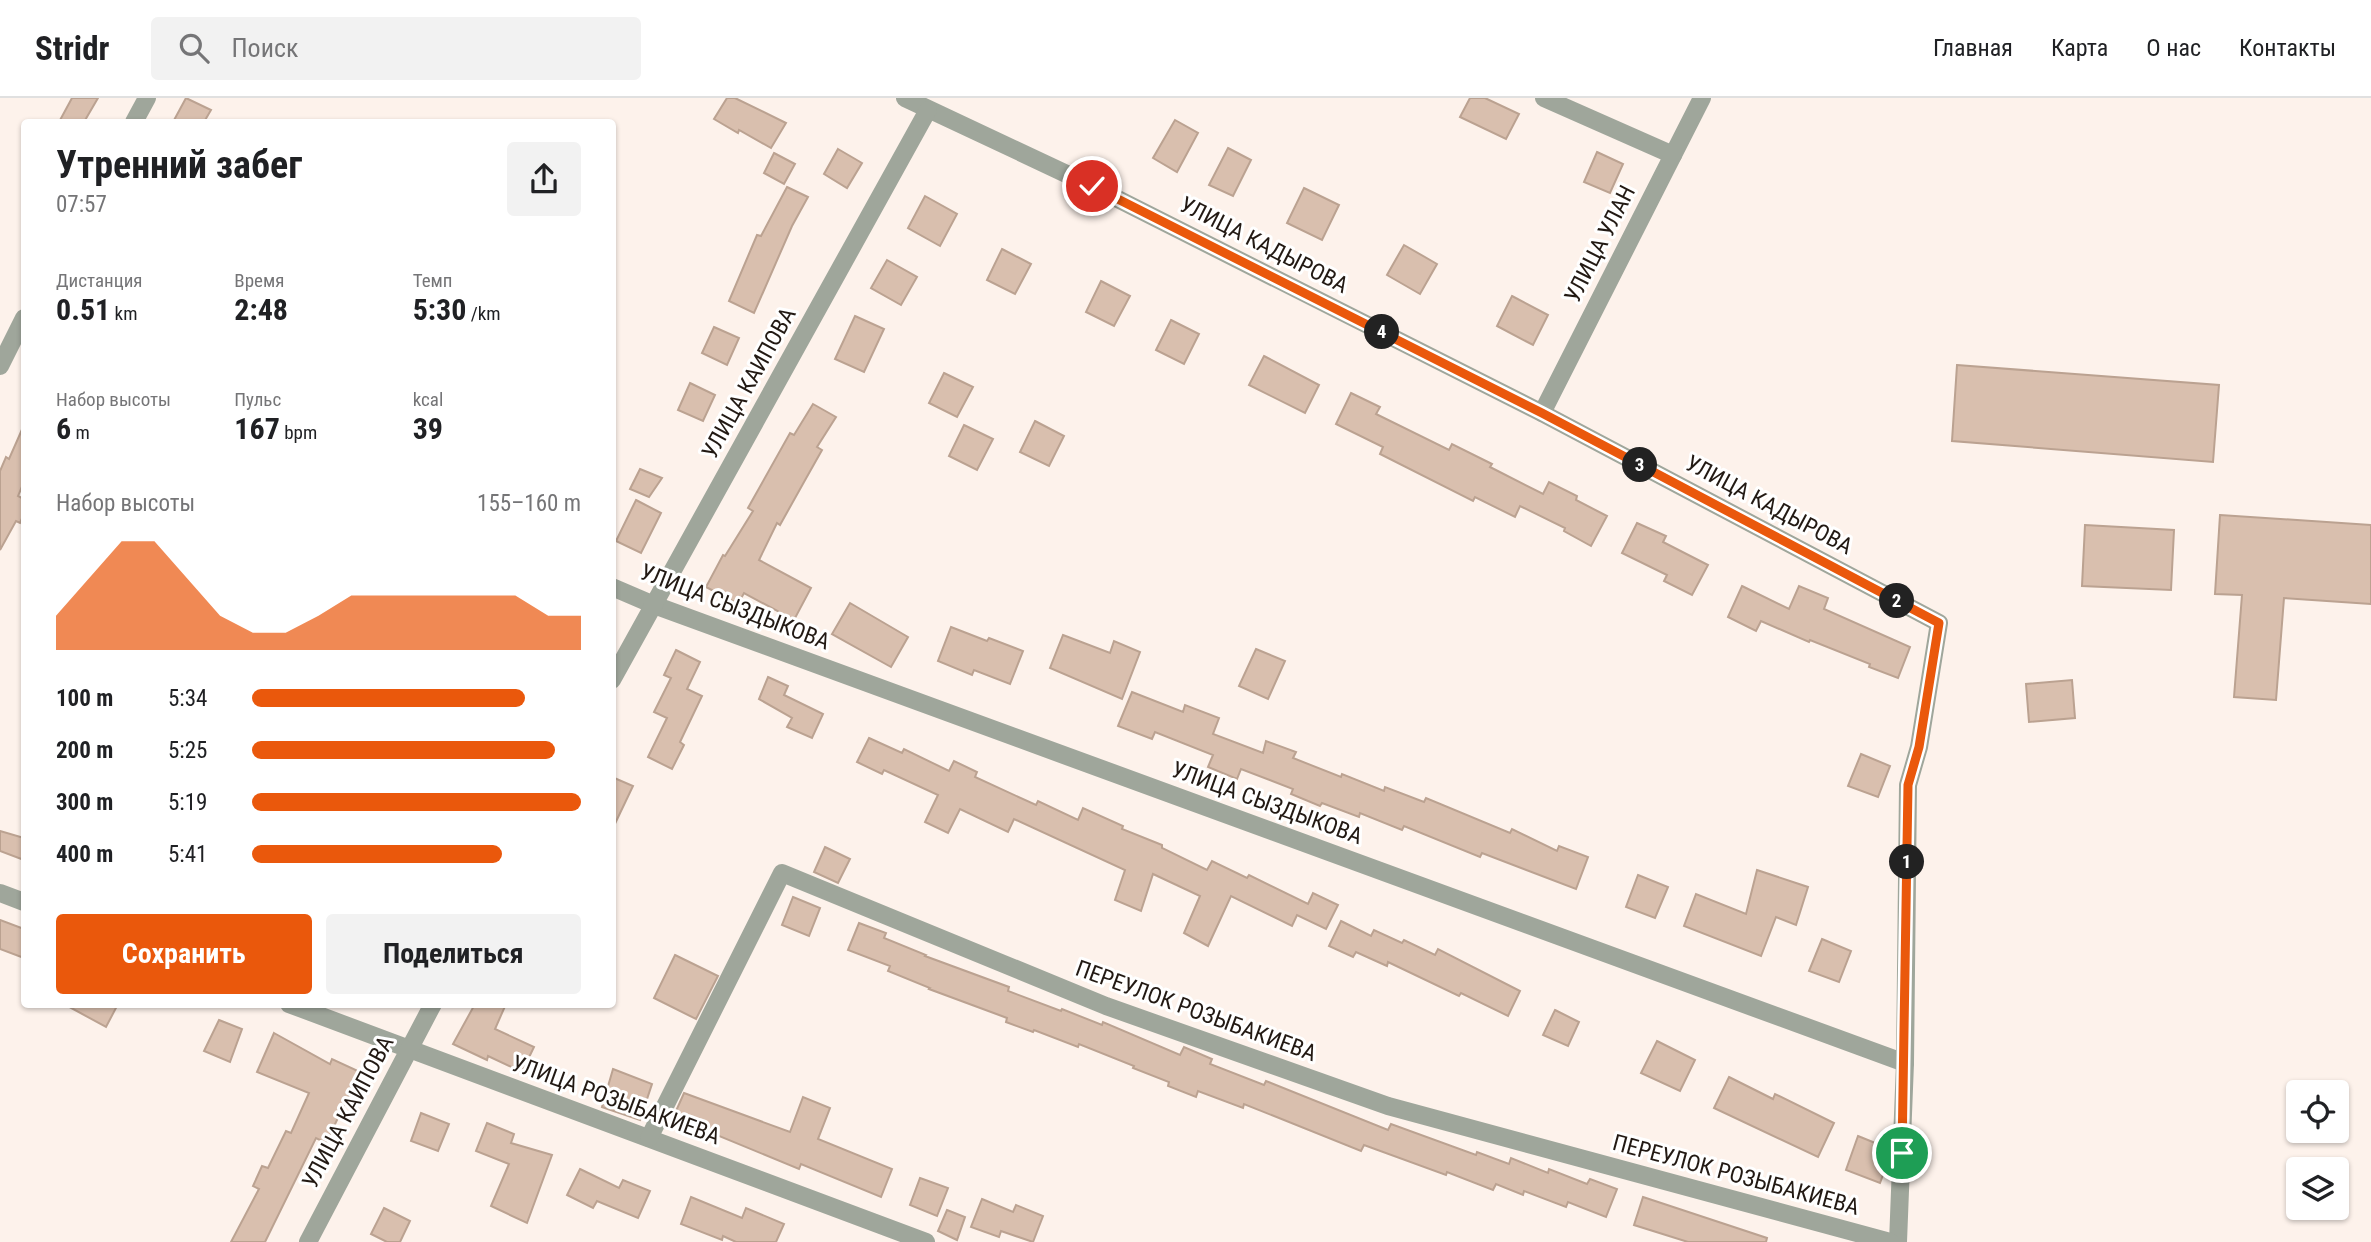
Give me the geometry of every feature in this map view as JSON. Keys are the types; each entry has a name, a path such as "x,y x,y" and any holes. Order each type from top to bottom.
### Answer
{"street":[{"path":"136,119 147,98"},
{"name":"УЛИЦА КАДЫРОВА","path":"905,98 1092,186 1542,413 1939,623 1919,747 1908,785 1905,1063 1898,1242"},
{"path":"1544,98 1673,155"},
{"name":"УЛИЦА УЛАН","path":"1542,413 1702,98"},
{"name":"УЛИЦА КАИПОВА","path":"616,673 928,110"},
{"path":"0,324 21,328"},
{"path":"0,366 21,330"},
{"name":"УЛИЦА СЫЗДЫКОВА","path":"616,589 654,605 1905,1063"},
{"name":"ПЕРЕУЛОК РОЗЫБАКИЕВА","path":"649,1138 782,873 1106,1006 1388,1107 1890,1242"},
{"path":"0,893 21,901"},
{"name":"УЛИЦА РОЗЫБАКИЕВА","path":"299,1008 926,1242"},
{"name":"УЛИЦА КАИПОВА","path":"308,1242 431,1008"}],"building":[{"path":"72,98 98,98 86,119 61,119"},
{"path":"186,98 211,110 206,119 175,119"},
{"path":"727,98 735,98 786,123 771,148 714,119"},
{"path":"1470,98 1485,98 1519,114 1506,139 1460,117"},
{"path":"1175,120 1198,133 1177,172 1153,158"},
{"path":"1228,148 1251,160 1233,196 1209,185"},
{"path":"838,149 862,163 847,188 824,174"},
{"path":"1597,152 1623,164 1610,193 1584,182"},
{"path":"774,153 795,164 784,184 764,173"},
{"path":"787,187 808,197 792,226 754,313 729,301 757,235 761,236"},
{"path":"1304,188 1339,205 1322,240 1287,223"},
{"path":"925,196 957,214 940,246 908,228"},
{"path":"1404,245 1437,264 1420,294 1387,275"},
{"path":"1002,249 1031,264 1015,294 987,280"},
{"path":"887,260 917,277 901,305 871,288"},
{"path":"1101,281 1130,296 1114,326 1086,312"},
{"path":"1512,296 1548,315 1533,345 1497,326"},
{"path":"855,316 884,329 864,372 835,359"},
{"path":"1171,320 1199,334 1184,364 1156,350"},
{"path":"714,327 739,338 727,365 702,353"},
{"path":"1264,356 1319,385 1305,413 1249,385"},
{"path":"1957,365 2219,385 2213,462 1952,441"},
{"path":"944,373 973,387 957,417 929,403"},
{"path":"690,383 715,395 703,421 678,410"},
{"path":"1351,393 1380,407 1376,414 1449,450 1452,444 1543,494 1549,482 1577,496 1576,500 1607,516 1591,546 1564,531 1565,528 1520,506 1515,517 1475,497 1473,501 1380,454 1383,447 1336,424"},
{"path":"813,404 836,417 817,447 822,450 780,525 777,523 759,560 811,588 794,620 744,593 738,604 706,587 723,555 725,556 753,511 748,508 790,433 794,435"},
{"path":"1035,421 1064,436 1049,466 1020,452"},
{"path":"964,425 993,439 977,470 949,456"},
{"path":"21,432 21,489 18,496 21,498 21,521 20,523 16,521 0,550 0,471 6,457 9,459"},
{"path":"640,469 662,478 649,497 630,489"},
{"path":"636,500 661,513 641,553 616,541"},
{"path":"2220,515 2371,525 2371,604 2284,598 2276,700 2234,697 2242,595 2215,594"},
{"path":"1637,523 1666,536 1663,542 1708,565 1692,595 1664,581 1667,575 1622,553"},
{"path":"2085,525 2174,530 2171,590 2082,586"},
{"path":"1742,586 1789,609 1799,586 1828,598 1824,609 1910,647 1898,678 1869,667 1870,664 1761,621 1756,631 1728,617"},
{"path":"850,603 908,637 891,667 832,634"},
{"path":"951,627 1023,651 1010,684 974,670 972,675 938,661"},
{"path":"1063,635 1110,653 1114,641 1140,652 1122,699 1050,668"},
{"path":"1256,649 1285,661 1268,699 1239,686"},
{"path":"676,650 700,662 687,689 702,696 680,742 684,745 672,769 648,757 667,718 654,712 671,678 664,675"},
{"path":"768,677 788,686 784,695 823,714 812,738 787,727 792,718 759,699"},
{"path":"2072,680 2075,718 2029,722 2026,684"},
{"path":"1132,692 1183,712 1185,705 1219,718 1213,734 1263,753 1266,741 1296,752 1293,758 1341,777 1342,774 1384,791 1385,787 1424,802 1426,798 1510,833 1512,829 1557,851 1559,846 1588,857 1576,889 1482,853 1480,857 1404,826 1402,830 1360,813 1359,817 1322,803 1320,806 1291,794 1293,789 1241,769 1237,779 1208,767 1213,755 1155,732 1152,739 1118,726"},
{"path":"869,738 902,753 904,749 949,771 954,761 977,772 975,777 1036,805 1038,801 1078,820 1083,808 1123,826 1122,829 1162,845 1162,848 1207,870 1212,861 1247,878 1249,875 1308,904 1313,893 1338,905 1326,929 1297,915 1292,926 1231,896 1208,946 1184,933 1200,896 1153,874 1141,911 1115,900 1125,870 1014,819 1008,832 960,809 948,833 925,822 938,795 884,770 882,774 857,762"},
{"path":"1861,754 1890,766 1878,797 1848,786"},
{"path":"616,779 633,786 616,822"},
{"path":"0,831 21,837 21,859 0,851"},
{"path":"825,847 850,859 838,883 814,872"},
{"path":"1757,870 1808,887 1796,925 1776,917 1761,956 1684,926 1696,894 1746,914"},
{"path":"1638,875 1668,887 1655,918 1626,907"},
{"path":"793,897 820,908 809,936 782,925"},
{"path":"0,920 21,928 21,957 0,949"},
{"path":"1341,921 1371,936 1374,930 1402,943 1404,940 1435,955 1438,949 1520,991 1508,1016 1388,962 1387,966 1356,952 1353,957 1329,946"},
{"path":"859,923 886,933 884,938 925,956 1009,987 1008,991 1102,1025 1103,1022 1180,1055 1184,1047 1212,1059 1210,1064 1264,1085 1266,1081 1388,1130 1391,1124 1476,1155 1477,1152 1509,1164 1511,1158 1548,1173 1549,1169 1587,1184 1590,1179 1617,1189 1606,1217 1568,1202 1566,1207 1496,1184 1493,1190 1364,1145 1361,1151 1244,1104 1243,1108 1198,1091 1196,1097 1168,1086 1169,1082 1133,1068 1134,1066 1079,1044 1078,1047 1006,1022 1007,1018 888,971 890,966 848,950"},
{"path":"1822,939 1851,951 1839,982 1809,971"},
{"path":"675,955 718,976 696,1019 654,998"},
{"path":"71,1008 116,1008 106,1027"},
{"path":"473,1008 504,1008 495,1029 534,1047 522,1072 453,1044"},
{"path":"1555,1010 1579,1022 1568,1046 1543,1035"},
{"path":"219,1020 242,1029 230,1062 204,1051"},
{"path":"274,1033 330,1064 332,1059 360,1072 326,1143 316,1138 265,1242 231,1242 259,1189 253,1186 262,1166 268,1168 286,1131 291,1133 309,1093 257,1072"},
{"path":"1657,1041 1695,1060 1680,1091 1641,1073"},
{"path":"613,1069 652,1084 640,1120 602,1107"},
{"path":"1729,1077 1773,1099 1775,1094 1834,1123 1818,1157 1714,1108"},
{"path":"684,1093 790,1132 803,1097 830,1108 818,1139 892,1169 881,1197 801,1164 799,1169 700,1128 699,1131 672,1120"},
{"path":"421,1113 449,1124 438,1151 411,1141"},
{"path":"487,1123 514,1134 511,1143 552,1155 527,1223 491,1206 509,1164 476,1151"},
{"path":"1858,1136 1890,1149 1880,1183 1846,1170"},
{"path":"580,1169 619,1188 623,1180 650,1191 638,1218 597,1201 593,1208 567,1195"},
{"path":"920,1178 948,1188 937,1216 910,1205"},
{"path":"691,1197 742,1218 746,1208 784,1224 776,1242 736,1242 723,1236 722,1240 681,1224"},
{"path":"1643,1197 1767,1238 1766,1242 1688,1242 1634,1225"},
{"path":"982,1199 1013,1212 1016,1205 1043,1216 1033,1242 1001,1231 999,1237 971,1227"},
{"path":"384,1208 410,1221 400,1242 387,1242 371,1234"},
{"path":"947,1210 965,1217 957,1240 938,1231"}],"route":[{"path":"1092,186 1542,413 1939,623 1919,747 1908,785 1902,1153"}]}
